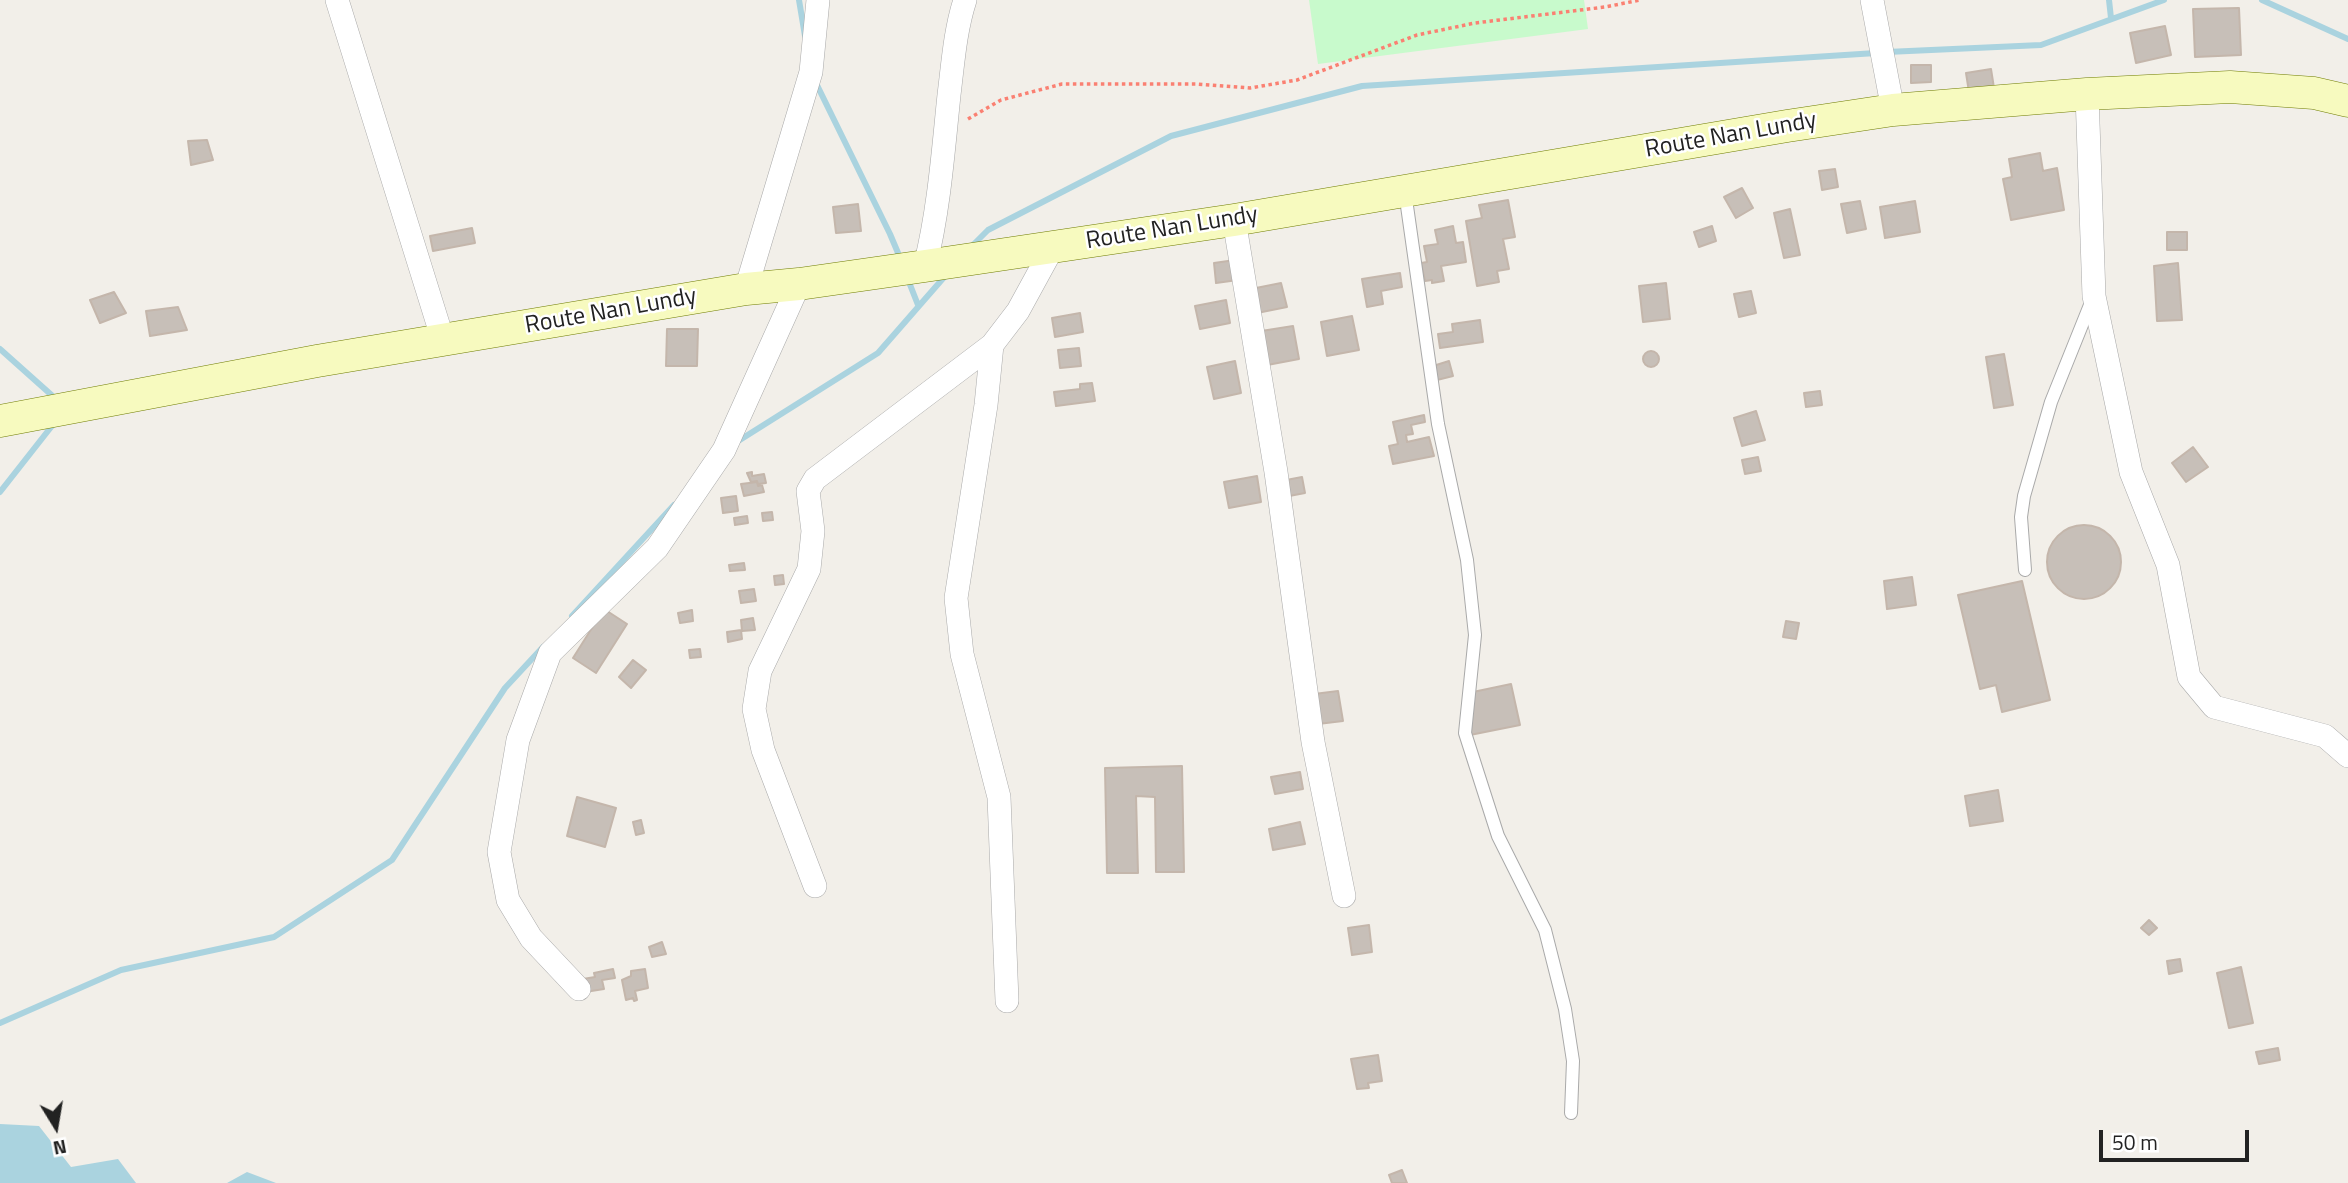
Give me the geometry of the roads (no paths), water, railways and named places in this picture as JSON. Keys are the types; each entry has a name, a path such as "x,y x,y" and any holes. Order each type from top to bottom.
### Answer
{"main road":[{"name":"Route Nan Lundy","path":"0,421 317,361 746,289 799,284 1234,220 1893,110 2087,94 2230,88 2314,93 2348,102"}],"street":[{"path":"337,0 443,340"},
{"path":"746,289 811,72 818,0"},
{"path":"925,266 933,233 957,25 965,0"},
{"path":"1872,0 1893,110"},
{"path":"2087,94 2094,296 2132,472 2168,565 2189,677 2214,706 2325,736 2348,756"},
{"path":"1234,220 1276,472 1313,742 1344,896"},
{"path":"815,886 763,750 754,709 760,671 809,569 813,531 808,491 815,479 992,345 1018,311 1053,247"},
{"path":"579,989 531,938 508,900 499,852 519,740 550,653 657,548 724,450 799,284"},
{"path":"992,345 986,405 956,597 962,654 999,797 1007,1001"}],"lane":[{"path":"1405,192 1438,424 1467,560 1475,635 1465,733 1498,836 1545,930 1565,1009 1573,1061 1571,1113"},
{"path":"2025,570 2021,517 2024,496 2051,402 2094,296"}],"water":[{"path":"0,1124 39,1126 71,1167 118,1159 136,1183 0,1183"},
{"path":"247,1172 276,1183 227,1183"}],"waterway":[{"path":"799,0 805,36"},
{"path":"2109,0 2111,18"},
{"path":"1887,52 2041,45 2164,0"},
{"path":"2262,0 2348,39"},
{"path":"972,246 988,230 1171,136 1362,86 1876,53"},
{"path":"815,81 901,260"},
{"path":"735,443 878,353 946,275"},
{"path":"907,277 918,305"},
{"path":"0,349 56,399"},
{"path":"0,492 55,422"},
{"path":"572,616 674,505"},
{"path":"0,1023 121,970 274,937 392,860 505,688 543,647"}]}
